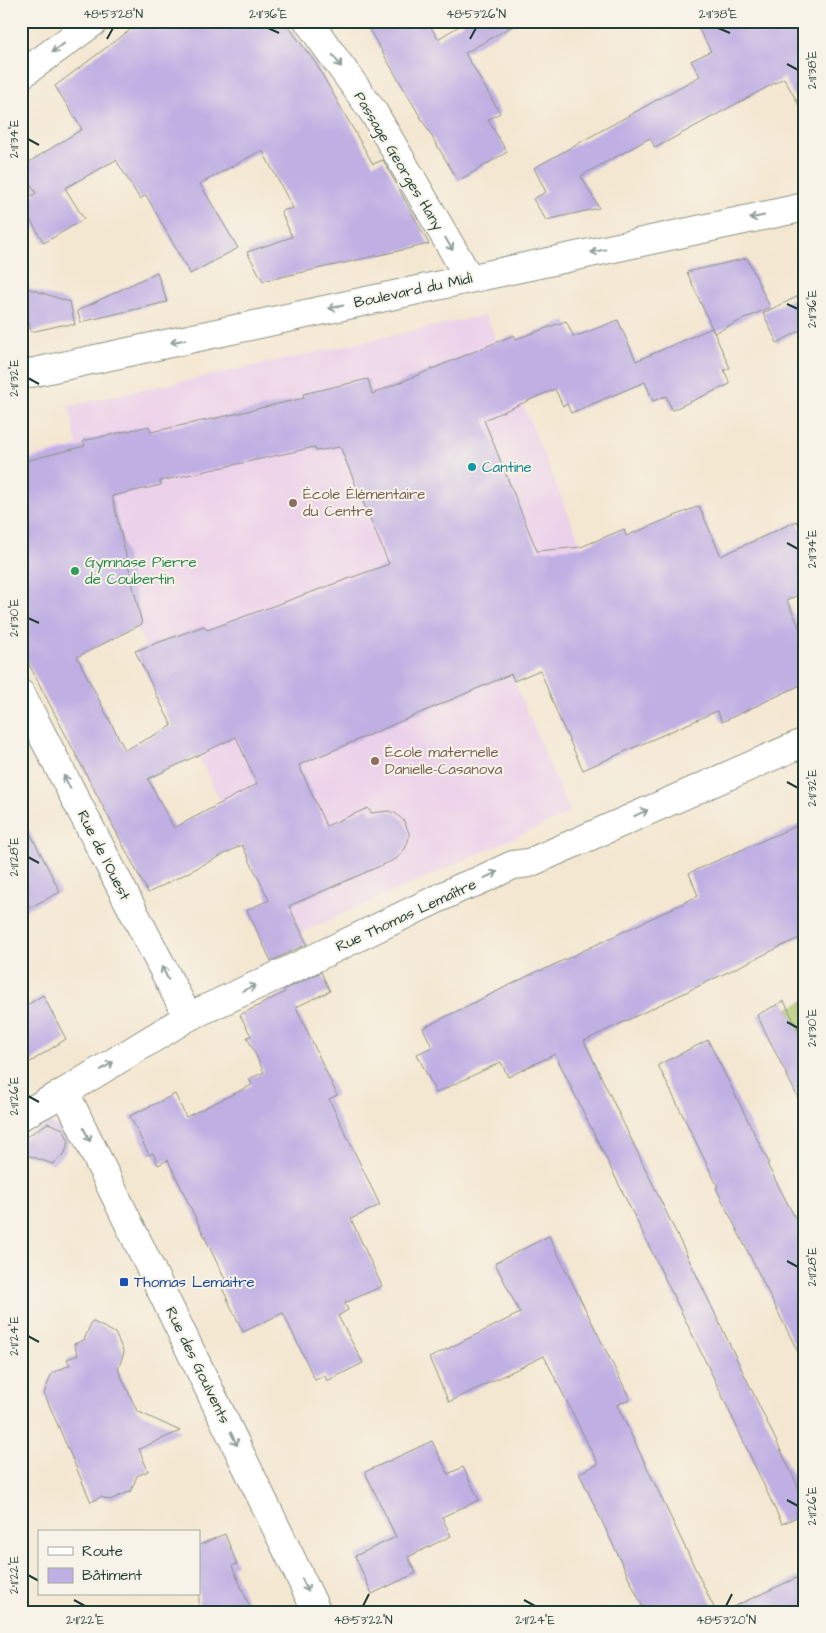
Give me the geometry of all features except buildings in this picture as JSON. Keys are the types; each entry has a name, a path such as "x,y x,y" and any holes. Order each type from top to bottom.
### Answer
{"street":[{"path":"21,75 95,21"},
{"name":"Passage Georges Hany","path":"308,21 374,113 469,278"},
{"name":"Boulevard du Midi","path":"21,375 805,207"},
{"name":"Rue de l'Ouest","path":"21,694 188,1017"},
{"name":"Rue Thomas Lemaître","path":"21,1116 65,1092 188,1017 462,887 513,865 529,863 805,742"},
{"name":"Rue des Goulvents","path":"65,1092 317,1612"}],"shaded area":[{"name":"École Élémentaire du Centre","path":"486,315 582,547 476,591 570,813 287,939 136,627 77,657 21,649 21,459 77,446 69,406"}],"green space":[{"path":"805,1001 805,1043 788,1009"}],"place":[{"name":"Cantine","path":"472,467"},
{"name":"École Élémentaire du Centre","path":"293,503"},
{"name":"Gymnase Pierre de Coubertin","path":"75,571"},
{"name":"École maternelle Danielle-Casanova","path":"375,761"},
{"name":"Thomas Lemaitre","path":"124,1282"}]}
